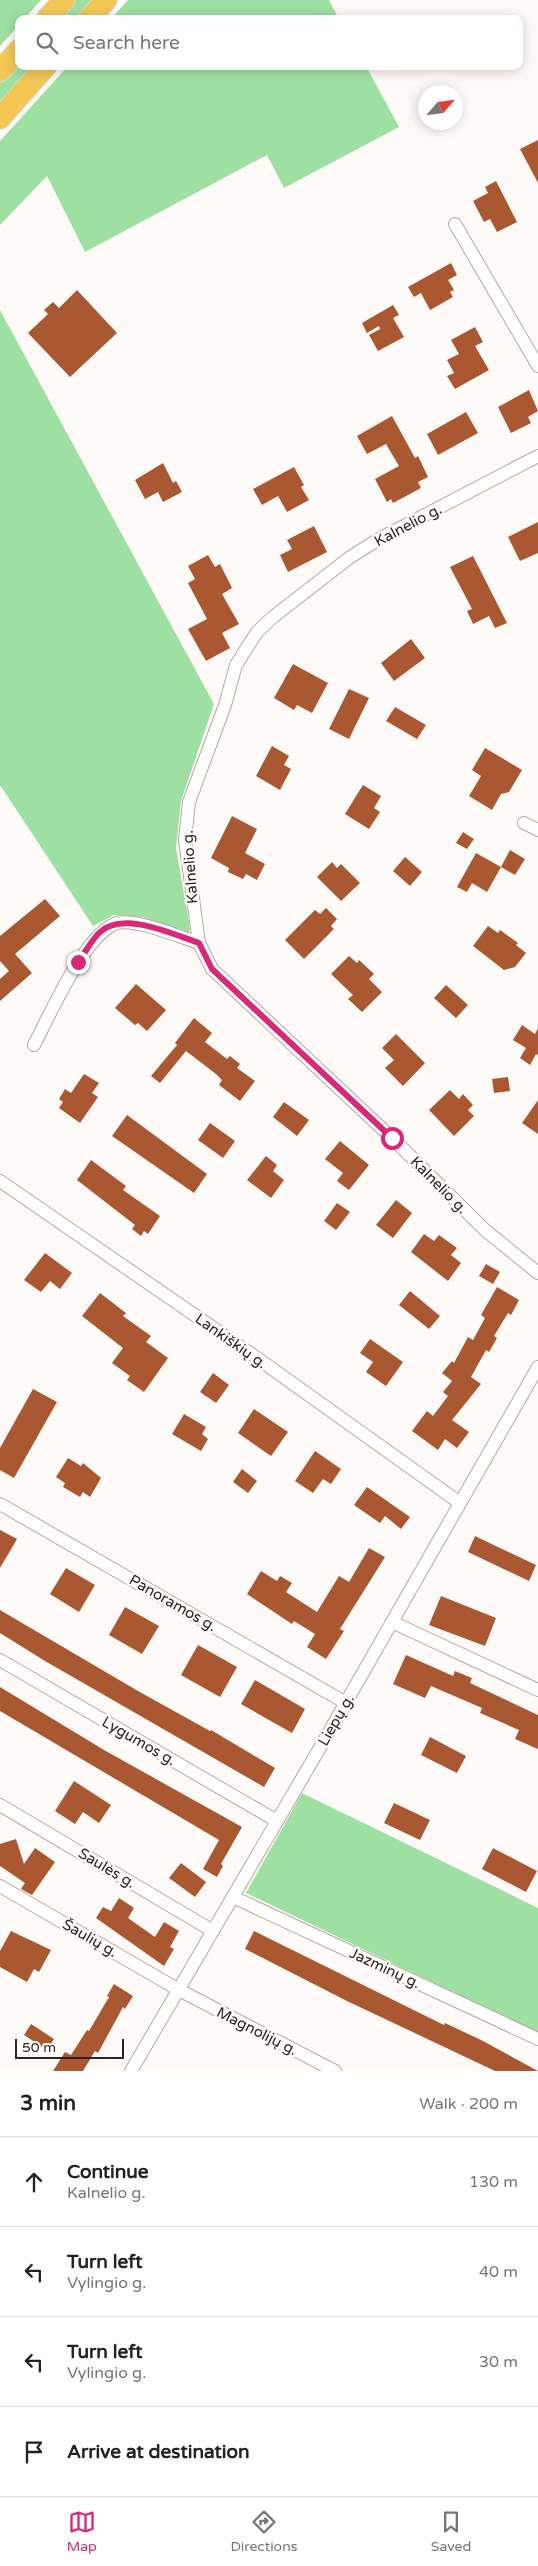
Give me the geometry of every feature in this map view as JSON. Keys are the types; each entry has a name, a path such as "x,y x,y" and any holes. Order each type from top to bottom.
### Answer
{"highway":[{"path":"51,15 64,0"},
{"path":"93,15 106,0"},
{"path":"0,71 15,54"},
{"path":"0,118 42,70"}],"street":[{"path":"456,224 538,366"},
{"name":"Kalnelio g.","path":"538,456 371,544 349,558 272,617 257,632 236,665 225,705 189,802 185,840 199,943 212,969 392,1138 485,1230 538,1273"},
{"path":"524,823 538,830"},
{"path":"34,1045 78,962 99,933 118,923 131,923 199,943"},
{"name":"Lankiškių g.","path":"0,1181 257,1358 460,1503"},
{"name":"Liepų g.","path":"131,2071 278,1821 538,1367"},
{"name":"Panoramos g.","path":"0,1504 346,1703"},
{"path":"392,1622 538,1690"},
{"name":"Lygumos g.","path":"0,1660 278,1821"},
{"name":"Saulės g.","path":"0,1805 213,1931"},
{"name":"Šaulių g.","path":"0,1886 179,1990"},
{"name":"Jazminų g.","path":"233,1897 538,2039"},
{"name":"Magnolijų g.","path":"179,1990 335,2071"}],"green space":[{"path":"0,0 41,0 28,15 15,15 15,29 0,46"},
{"path":"74,0 92,0 79,15 61,15"},
{"path":"128,0 329,0 337,15 115,15"},
{"path":"15,65 15,70 28,70 0,102 0,82"},
{"path":"64,70 368,70 399,127 284,188 267,155 85,252 47,176 0,225 0,141"},
{"path":"0,310 214,704 181,801 176,848 190,929 188,935 143,917 114,915 93,926 0,785"},
{"path":"302,1793 538,1908 538,2033 246,1893"}],"building":[{"path":"538,140 538,183 520,149"},
{"path":"496,181 517,222 497,232 490,219 484,222 473,201 488,193 485,187"},
{"path":"451,263 457,275 448,280 454,290 450,292 453,297 430,310 421,293 414,297 408,287"},
{"path":"77,290 117,333 70,377 28,333 48,314 44,310 53,302 59,308"},
{"path":"393,305 399,315 393,318 404,337 378,351 369,335 380,329 379,326 367,333 362,323"},
{"path":"475,327 483,342 475,346 489,370 455,389 447,376 454,373 447,360 459,354 451,340"},
{"path":"529,390 538,411 528,417 531,423 511,433 498,407"},
{"path":"466,412 478,433 438,455 427,434"},
{"path":"392,416 415,458 418,456 428,477 418,482 421,488 393,503 391,499 387,502 375,479 399,466 386,444 367,454 357,436"},
{"path":"163,463 173,483 176,481 182,492 163,502 158,492 145,499 135,480"},
{"path":"294,467 304,485 301,487 309,500 287,512 278,496 262,505 253,489"},
{"path":"538,522 538,553 520,561 508,537"},
{"path":"314,526 327,552 288,572 280,555 292,549 287,540"},
{"path":"208,555 215,567 220,564 232,588 222,594 239,624 222,633 230,648 206,661 188,629 207,619 188,583 195,579 188,566"},
{"path":"473,556 507,623 495,628 489,616 473,624 467,611 472,609 450,567"},
{"path":"411,639 425,658 394,681 381,663"},
{"path":"293,664 328,683 312,713 297,705 294,710 274,698"},
{"path":"349,689 369,698 349,739 329,729"},
{"path":"395,707 426,725 417,739 386,721"},
{"path":"272,746 289,756 284,765 291,769 280,790 256,776"},
{"path":"485,748 522,770 509,792 501,794 492,810 469,796 481,776 472,770"},
{"path":"363,785 381,796 374,808 380,812 369,829 345,814"},
{"path":"232,816 257,829 245,853 265,864 257,880 246,874 243,879 228,872 229,868 211,858"},
{"path":"463,832 474,839 467,849 456,843"},
{"path":"510,850 525,859 515,875 501,867"},
{"path":"476,853 501,867 487,892 472,883 467,892 457,887"},
{"path":"405,857 422,872 410,886 393,871"},
{"path":"332,862 337,868 341,864 360,883 341,901 317,877"},
{"path":"45,899 60,916 15,954 32,973 0,1001 0,979 9,971 0,961 0,936"},
{"path":"326,908 337,919 331,926 334,929 304,959 285,940 315,910 320,914"},
{"path":"488,926 498,933 500,930 518,943 516,945 526,953 515,967 504,970 473,946"},
{"path":"349,956 357,963 359,960 374,974 369,979 382,992 362,1012 348,999 353,995 331,974"},
{"path":"136,984 166,1010 147,1031 138,1023 135,1025 115,1008"},
{"path":"446,985 468,1005 456,1018 434,998"},
{"path":"194,1018 212,1033 205,1042 227,1059 230,1056 240,1064 237,1068 255,1081 240,1101 219,1085 222,1080 216,1074 186,1051 160,1083 151,1076 177,1045 175,1043"},
{"path":"522,1025 535,1034 538,1028 538,1055 536,1054 530,1065 520,1058 526,1048 513,1040"},
{"path":"396,1034 425,1063 403,1086 385,1068 394,1060 382,1048"},
{"path":"84,1074 99,1083 92,1093 98,1097 80,1123 59,1108 63,1102 59,1099 65,1089 71,1093"},
{"path":"508,1077 510,1091 494,1093 492,1079"},
{"path":"450,1090 459,1099 463,1094 473,1105 468,1110 474,1116 454,1136 429,1110"},
{"path":"538,1100 538,1134 522,1123"},
{"path":"284,1102 309,1120 297,1136 273,1117"},
{"path":"127,1115 207,1174 194,1193 112,1136"},
{"path":"210,1123 235,1141 223,1158 198,1140"},
{"path":"340,1141 369,1165 349,1190 337,1181 343,1173 325,1159"},
{"path":"266,1156 277,1165 273,1171 284,1180 271,1198 247,1180"},
{"path":"91,1160 126,1186 123,1190 160,1216 148,1234 144,1231 141,1236 132,1229 135,1225 77,1180"},
{"path":"396,1200 412,1213 393,1238 376,1225"},
{"path":"337,1203 350,1212 336,1230 324,1221"},
{"path":"424,1234 434,1241 439,1235 457,1248 451,1255 461,1263 448,1281 411,1252"},
{"path":"45,1253 72,1273 60,1289 50,1281 41,1292 24,1280"},
{"path":"486,1264 500,1272 493,1284 479,1276"},
{"path":"497,1287 519,1300 511,1315 508,1313 494,1336 497,1338 489,1352 486,1350 471,1377 481,1384 452,1420 469,1432 457,1448 445,1439 438,1450 412,1431 427,1411 433,1416 448,1396 443,1392 452,1381 442,1373 452,1361 454,1363 468,1337 473,1340 485,1318 481,1315"},
{"path":"410,1291 440,1316 429,1329 399,1305"},
{"path":"100,1293 126,1313 123,1316 151,1336 146,1342 168,1358 144,1392 127,1380 130,1376 112,1363 123,1348 82,1316"},
{"path":"370,1339 403,1362 386,1386 366,1372 373,1362 360,1353"},
{"path":"213,1373 229,1385 216,1403 200,1392"},
{"path":"33,1389 57,1402 14,1478 0,1470 0,1448"},
{"path":"254,1409 288,1432 271,1456 238,1433"},
{"path":"184,1414 206,1427 202,1434 208,1439 201,1451 172,1434"},
{"path":"315,1451 341,1469 331,1484 323,1479 313,1493 295,1481"},
{"path":"68,1458 81,1466 83,1463 101,1478 90,1497 83,1492 80,1497 63,1487 65,1483 56,1477"},
{"path":"242,1469 257,1481 248,1493 233,1482"},
{"path":"367,1487 410,1517 401,1529 385,1516 380,1523 354,1505"},
{"path":"0,1530 17,1539 0,1568"},
{"path":"475,1536 536,1565 529,1581 468,1552"},
{"path":"369,1548 385,1557 340,1629 344,1631 326,1659 307,1647 315,1634 294,1621 292,1624 247,1594 261,1571 277,1581 280,1576 292,1583 286,1592 317,1612 339,1576 349,1582"},
{"path":"66,1568 95,1585 79,1612 50,1594"},
{"path":"441,1596 496,1618 485,1646 429,1625"},
{"path":"125,1607 159,1626 142,1654 109,1635"},
{"path":"0,1610 275,1768 264,1787 45,1661 0,1633"},
{"path":"198,1645 237,1667 220,1697 181,1675"},
{"path":"406,1655 453,1676 455,1671 472,1678 470,1683 538,1715 538,1749 515,1739 519,1730 480,1713 482,1708 431,1686 425,1698 393,1684"},
{"path":"255,1680 305,1709 292,1733 241,1704"},
{"path":"0,1687 104,1750 242,1827 221,1864 223,1866 217,1877 203,1869 219,1840 0,1711"},
{"path":"430,1737 466,1756 457,1773 421,1755"},
{"path":"74,1781 111,1805 99,1823 83,1812 75,1824 55,1811"},
{"path":"394,1803 430,1820 420,1840 384,1823"},
{"path":"16,1839 24,1864 35,1848 55,1862 32,1895 21,1889 25,1883 0,1866 0,1844"},
{"path":"493,1848 537,1871 526,1892 482,1869"},
{"path":"181,1863 206,1882 195,1897 169,1878"},
{"path":"119,1898 134,1908 128,1918 155,1937 164,1922 179,1931 170,1947 174,1949 164,1966 96,1918 103,1907 111,1911"},
{"path":"11,1931 51,1950 39,1972 34,1969 27,1982 0,1967 0,1951"},
{"path":"254,1931 444,2025 445,2023 483,2041 538,2071 495,2071 347,2001 245,1949"},
{"path":"114,1984 133,1996 125,2009 123,2007 98,2053 95,2051 83,2071 53,2071 65,2052 71,2055 87,2030 89,2031 109,1997 107,1996"},
{"path":"31,2024 54,2039 47,2050 24,2035"}],"route":[{"path":"78,962 99,933 118,923 131,923 199,943 212,969 392,1138"}]}
